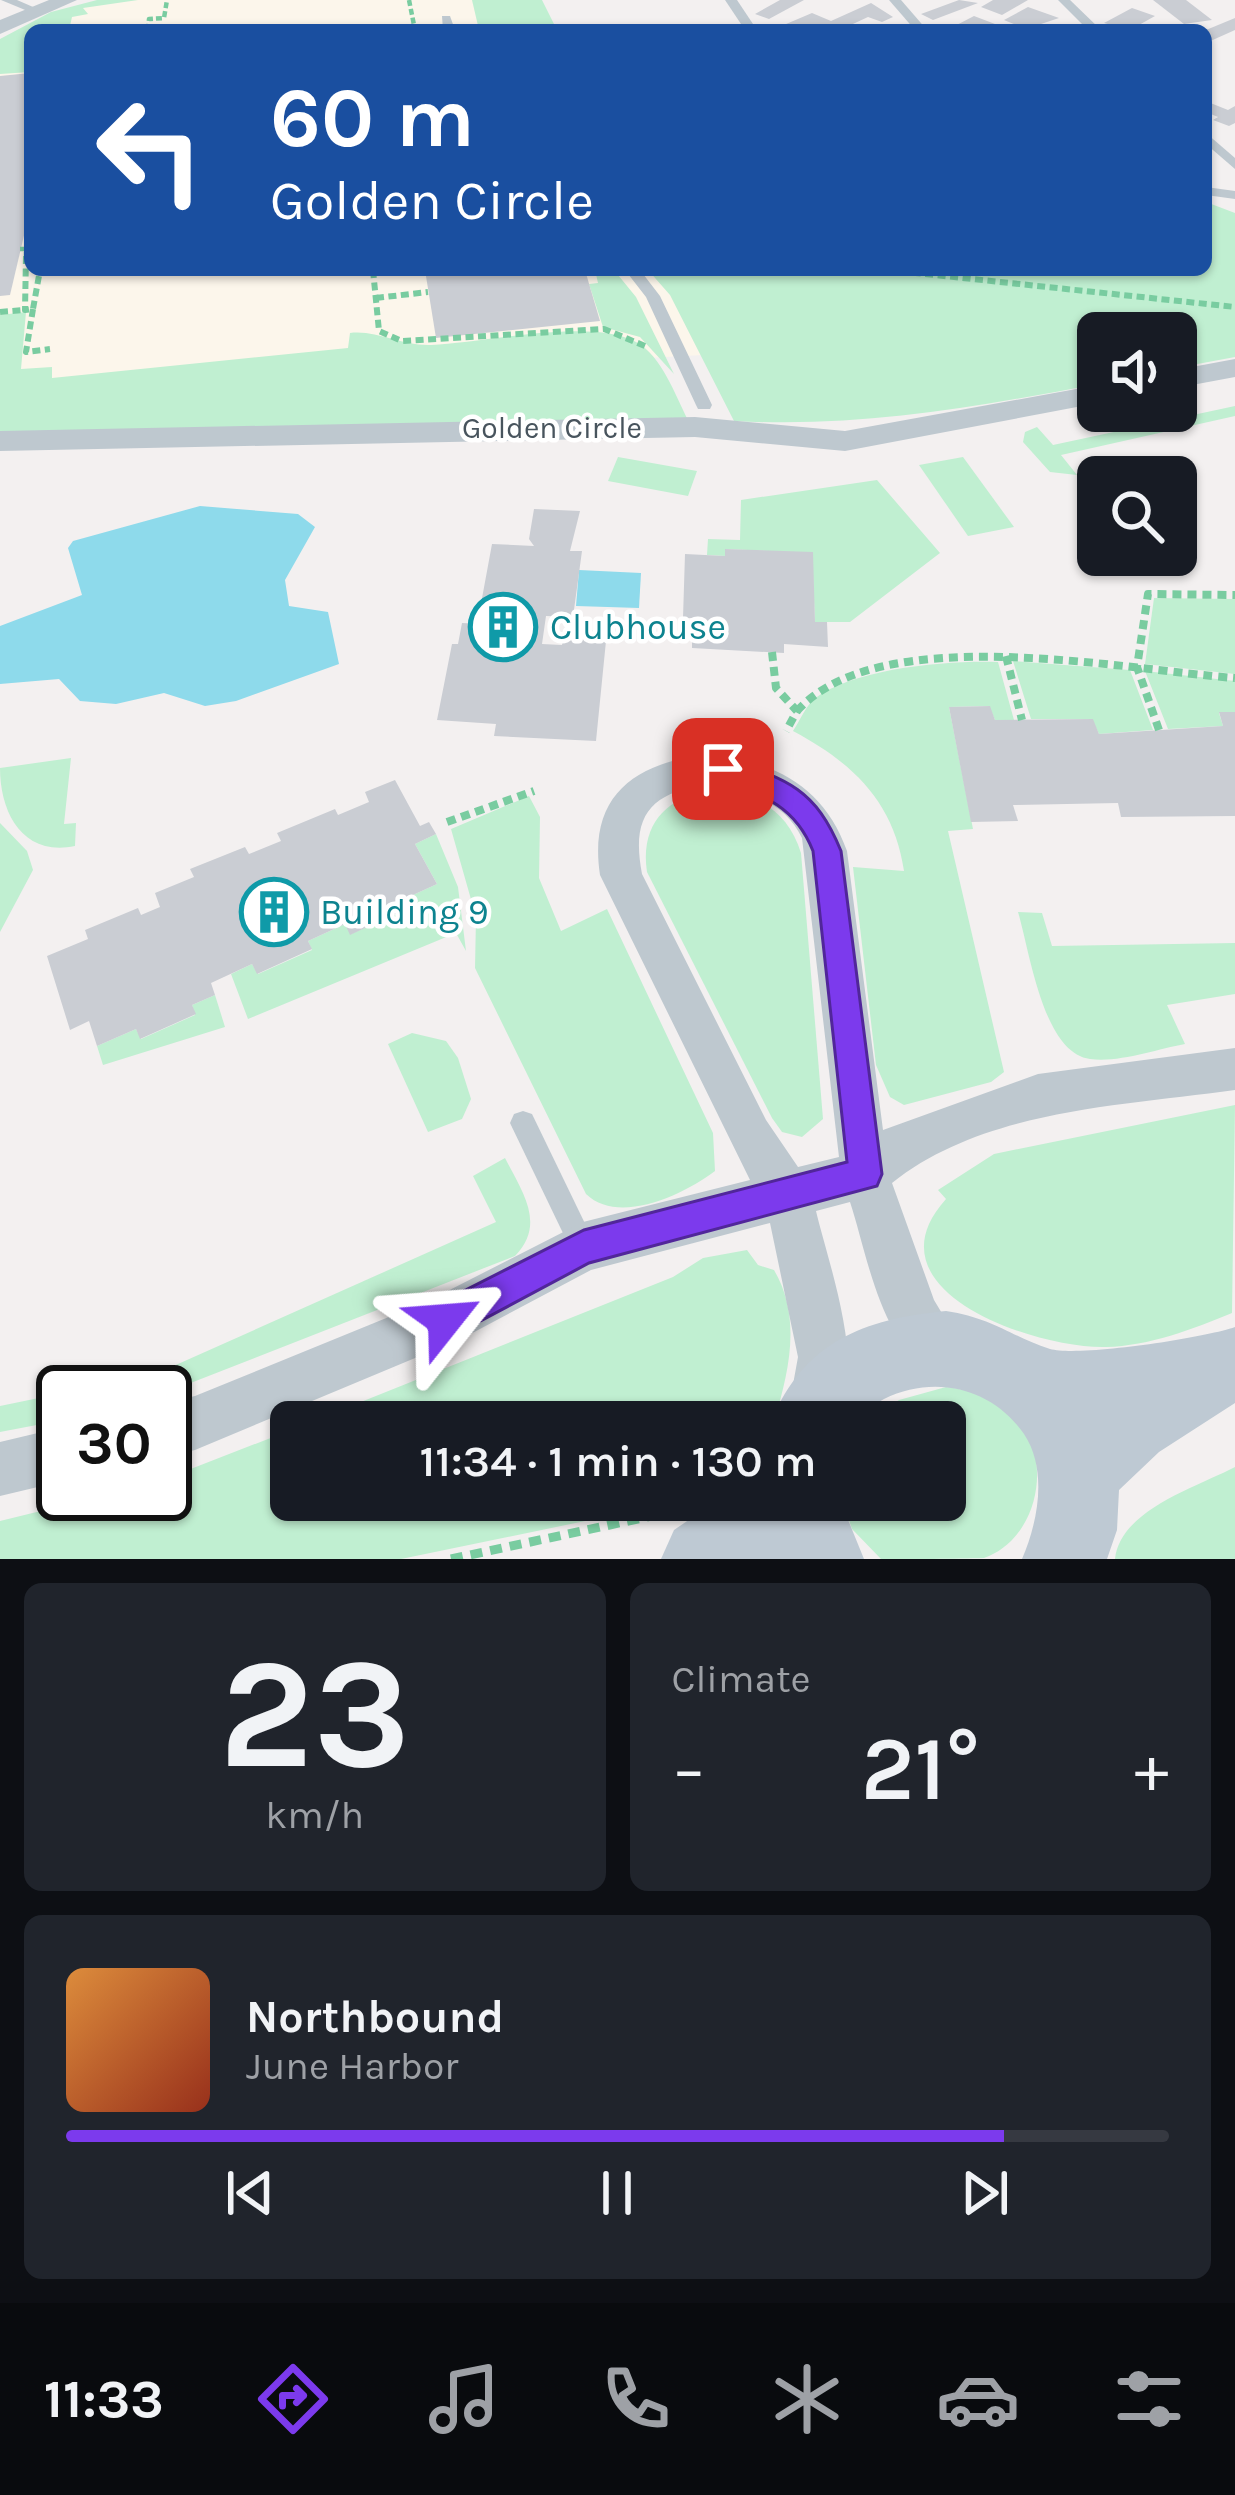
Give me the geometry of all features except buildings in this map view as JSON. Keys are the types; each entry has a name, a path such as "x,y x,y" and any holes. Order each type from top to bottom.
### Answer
{"main road":[{"path":"829,1401 861,1370 935,1345 995,1359 1037,1388 1068,1437 1072,1535"},
{"path":"1037,1388 1216,1373"},
{"path":"1072,1535 1095,1450 1118,1430 1216,1373"},
{"path":"688,1536 730,1521"},
{"path":"807,1521 822,1559"}],"street":[{"path":"0,28 34,10 68,0"},
{"path":"1197,375 1235,368"},
{"name":"Golden Circle","path":"0,441 695,427 845,442 1077,398"},
{"path":"815,1401 824,1358 788,1194 749,1136 621,875 616,834 628,805 663,780 688,770 723,769 755,777 787,793 814,818 827,851 865,1174 914,1315 935,1345"},
{"path":"192,1424 445,1320 584,1247 865,1174 906,1142 1038,1096 1235,1069"},
{"path":"0,1469 36,1460"}],"lane":[{"path":"7,0 34,10"},
{"path":"895,0 916,24"},
{"path":"1064,0 1089,24"},
{"path":"1212,143 1235,165"},
{"path":"637,276 653,296 704,405"},
{"path":"523,1123 584,1247"}],"path":[{"path":"149,24 149,19 164,18 166,0"},
{"path":"27,276 26,352 50,349"},
{"path":"29,309 38,276"},
{"path":"374,276 379,331 402,341 604,329 640,340 649,350"},
{"path":"944,276 1235,307"},
{"path":"376,298 428,292"},
{"path":"0,312 29,309"},
{"path":"1159,730 1137,667 1148,595 1235,595"},
{"path":"772,652 776,688 797,711"},
{"path":"1006,656 1022,720"},
{"path":"786,731 809,695 863,674 934,661 1006,656 1235,678"},
{"path":"447,822 534,791"},
{"path":"452,1559 688,1536"}],"shaded area":[{"path":"100,0 478,0 485,24 31,24"},
{"path":"24,29 24,276 679,276 741,353 0,392 0,44"}],"green space":[{"path":"97,0 138,0 83,8 88,14 72,17 70,24 28,24 51,12"},
{"path":"472,0 542,0 554,24 478,24"},
{"path":"24,26 24,72 0,74 0,39"},
{"path":"1212,204 1235,213 1235,357 1197,364 1197,312 1077,312 1077,388 917,414 734,421 670,295 653,276 1212,276"},
{"path":"596,276 619,276 636,297 674,374 640,337 603,327 589,284 598,283"},
{"path":"26,312 21,369 52,367 52,378 348,348 350,333 431,345 565,331 616,335 636,342 653,357 688,420 0,434 0,315"},
{"path":"1235,406 1235,416 1197,425 1197,414"},
{"path":"1037,427 1053,445 1114,432 1164,432 1061,455 1077,475 1050,472 1023,442 1025,432"},
{"path":"618,457 697,471 688,496 608,481"},
{"path":"963,457 1014,527 968,536 919,465"},
{"path":"877,480 940,553 850,622 815,622 812,553 726,549 725,556 707,555 708,539 740,540 741,500"},
{"path":"1154,598 1235,599 1235,674 1145,664"},
{"path":"1013,661 1130,670 1153,730 1099,734 1092,719 1031,719"},
{"path":"998,662 1014,720 995,720 989,706 949,707 973,829 948,831 1004,1072 991,1082 904,1105 890,1097 876,1065 853,867 904,871 899,846 867,787 834,757 793,731 814,699 853,680 929,665"},
{"path":"1145,671 1235,681 1235,712 1219,713 1223,726 1168,729"},
{"path":"71,758 64,824 76,823 75,846 41,845 28,838 10,815 0,768"},
{"path":"708,791 740,794 766,805 787,824 801,853 823,1119 802,1137 782,1132 772,1118 647,872 647,841 658,817 679,800"},
{"path":"529,796 540,817 539,878 561,931 607,909 713,1133 715,1171 650,1204 615,1207 586,1194 475,968 476,917 451,829"},
{"path":"0,823 27,851 33,870 0,932"},
{"path":"436,834 458,887 466,951 456,933 248,1019 231,974 252,964 258,974 312,950 308,941 345,924 351,934 406,910 402,900 437,884 415,844"},
{"path":"1018,912 1042,913 1052,946 1235,943 1235,994 1167,1005 1185,1044 1101,1060 1074,1053 1061,1039 1041,998"},
{"path":"215,995 225,1027 103,1065 97,1046 136,1029 141,1039 195,1015 192,1005"},
{"path":"412,1033 446,1041 458,1058 471,1099 462,1119 428,1132 388,1044"},
{"path":"1235,1105 1232,1313 1138,1344 1076,1345 1040,1338 969,1308 942,1287 926,1261 926,1232 946,1199 938,1190 994,1154"},
{"path":"505,1158 530,1220 524,1244 515,1256 192,1382 192,1365 176,1365 496,1222 473,1176"},
{"path":"747,1250 758,1265 774,1270 783,1288 790,1326 779,1401 363,1401 673,1277 703,1258"},
{"path":"946,1387 974,1392 1000,1403 1027,1432 1037,1473 1035,1494 1029,1515 1003,1548 984,1558 881,1559 852,1529 849,1521 966,1521 966,1401 899,1400"},
{"path":"36,1399 36,1425 0,1432 0,1406"},
{"path":"270,1438 270,1521 585,1521 401,1559 0,1559 0,1521 36,1512 36,1521 192,1521 192,1468"},
{"path":"1235,1467 1235,1559 1115,1559 1120,1542 1145,1514"}],"water":[{"path":"200,506 298,514 315,527 285,580 289,606 328,612 339,664 236,701 205,706 164,693 116,704 80,701 59,679 0,684 0,626 82,595 68,548 73,541"},
{"path":"579,570 641,573 639,608 576,606"}],"place":[{"name":"Clubhouse","path":"503,627"},
{"name":"Building 9","path":"274,912"}],"route":[{"path":"445,1320 584,1247 865,1174 827,851 814,818 787,793 755,777 723,769"}]}
